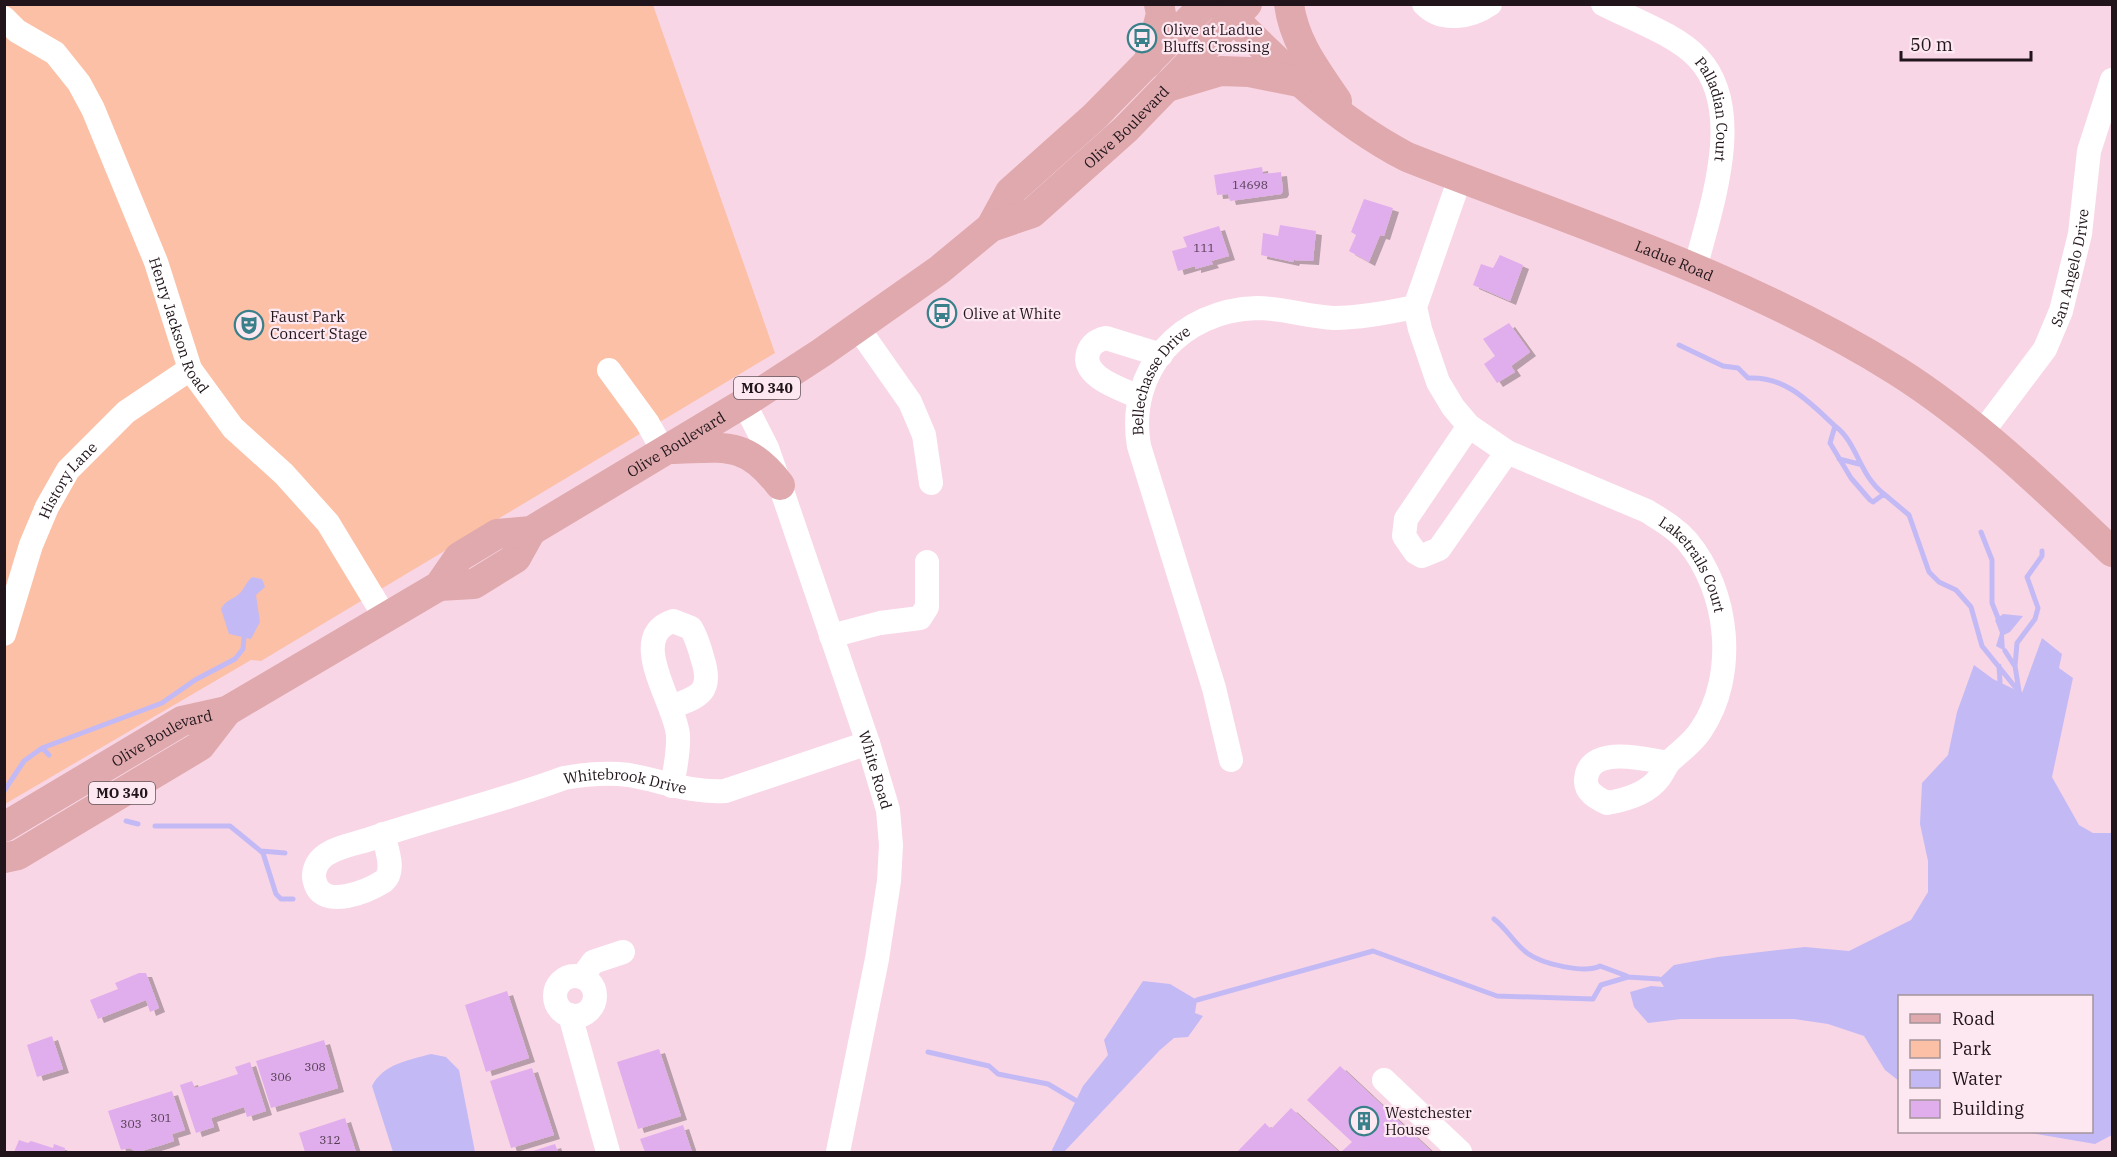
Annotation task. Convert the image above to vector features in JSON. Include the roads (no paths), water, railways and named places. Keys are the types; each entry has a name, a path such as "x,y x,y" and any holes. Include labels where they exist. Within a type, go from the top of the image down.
{"main road":[{"path":"1148,65 1161,14 1159,4"},
{"name":"Olive Boulevard","path":"991,227 1010,192 1148,65 1205,4"},
{"path":"1289,4 1292,25 1302,48 1353,126"},
{"name":"Olive Boulevard","path":"4,827 182,721 227,711 439,586 459,557 497,534 531,531 667,450 744,403 858,328 939,270 991,227 1032,213 1169,87 1233,10"},
{"name":"Ladue Road","path":"1233,10 1299,82 1353,126 1407,157 1695,269 1793,312 1889,367 1981,434 2025,470 2112,552"},
{"path":"1169,87 1221,71 1249,72 1299,82"},
{"path":"667,450 722,448 748,454 767,468 780,486"},
{"name":"Olive Boulevard","path":"4,858 18,855 200,746 227,711"}],"street":[{"path":"1424,4 1438,14 1452,16 1468,15 1490,4"},
{"name":"Palladian Court","path":"1603,4 1675,41 1698,57 1709,72 1717,93 1721,113 1722,156 1695,269"},
{"name":"Henry Jackson Road","path":"4,18 17,31 55,53 79,83 93,109 156,262 189,369 233,428 284,474 328,523 385,616"},
{"name":"San Angelo Drive","path":"1981,434 2045,349 2061,310 2080,234 2089,151 2112,80"},
{"path":"1415,307 1460,178"},
{"name":"Bellechasse Drive","path":"1231,760 1214,688 1139,446 1136,424 1138,397 1161,355 1188,327 1212,315 1237,309 1260,308 1310,317 1337,318 1415,307"},
{"name":"Laketrails Court","path":"1415,307 1419,329 1438,381 1453,407 1469,426 1507,452 1647,512 1668,524 1686,540 1699,558 1719,609 1725,638 1720,688 1712,712 1701,731 1686,749 1668,763"},
{"path":"858,328 910,402 924,435 931,483"},
{"path":"1138,397 1095,375 1088,363 1089,350 1093,344 1106,338 1161,355"},
{"name":"History Lane","path":"4,634 31,545 46,507 68,470 126,412 189,369"},
{"path":"609,370 667,450"},
{"name":"White Road","path":"744,403 767,448 868,743 888,810 891,845 889,881 863,1037 838,1152"},
{"path":"1469,426 1406,519 1404,536 1415,552 1422,556 1439,549 1507,452"},
{"path":"831,636 880,622 920,618 927,607 927,562"},
{"path":"670,707 678,735 672,786"},
{"name":"Whitebrook Drive","path":"383,834 586,774 630,775 705,793 725,791 868,743"},
{"path":"608,1152 570,1015 559,1007 556,1001 557,988 566,978 582,977 593,962 623,952"},
{"path":"1384,1080 1460,1152"}],"water":[{"path":"252,577 262,579 265,587 256,595 260,622 251,639 229,634 221,609 225,603 240,593"},
{"path":"2003,614 2023,616 2010,632 2004,635 2005,651 1996,646 2000,633 1995,620"},
{"path":"2042,638 2062,654 2059,668 2073,678 2052,777 2079,825 2093,833 2112,833 2112,1135 2095,1144 2031,1133 2093,1133 2093,995 1898,995 1898,1080 1885,1070 1864,1036 1828,1024 1794,1019 1681,1019 1648,1023 1634,1007 1630,992 1651,986 1664,987 1659,979 1674,965 1718,957 1805,947 1849,951 1911,920 1928,892 1928,861 1920,824 1922,783 1948,755 1957,712 1974,665 1993,679 2022,693"},
{"path":"1143,981 1170,984 1197,1000 1195,1013 1203,1016 1188,1037 1174,1038 1160,1050 1064,1152 1051,1152 1083,1086 1108,1055 1104,1040"},
{"path":"431,1054 446,1057 459,1070 475,1152 393,1152 372,1086 390,1068"}],"waterway":[{"path":"1679,345 1723,366 1738,368 1748,378 1774,381 1785,386 1796,392 1835,426 1830,443 1851,478 1873,502 1884,494 1909,515 1929,572 1939,582 1956,590 1971,607 1982,646 2020,693"},
{"path":"1835,426 1849,441 1875,486 1884,494"},
{"path":"1839,459 1859,464"},
{"path":"1981,532 1992,560 1992,603 1998,618"},
{"path":"2019,691 2015,666 2017,643 2035,619 2038,608 2027,577 2042,556 2042,551"},
{"path":"4,791 24,761 42,748 162,703 195,680 235,659 243,649 244,638"},
{"path":"2005,651 2014,665"},
{"path":"1999,666 2000,682"},
{"path":"42,748 49,755"},
{"path":"126,821 138,824"},
{"path":"155,826 230,826 263,853 276,894 281,899 293,899"},
{"path":"261,851 285,853"},
{"path":"1494,919 1522,949 1543,961 1584,969 1600,966 1627,976"},
{"path":"1197,1000 1373,951 1497,996 1593,999 1601,985 1628,977 1659,979"},
{"path":"928,1052 989,1066 998,1074 1048,1084 1075,1100"}],"place":[{"name":"Olive at Ladue Bluffs Crossing","path":"1142,38"},
{"name":"Olive at White","path":"942,313"},
{"name":"Faust Park Concert Stage","path":"249,325"},
{"name":"Westchester House","path":"1364,1121"}]}
